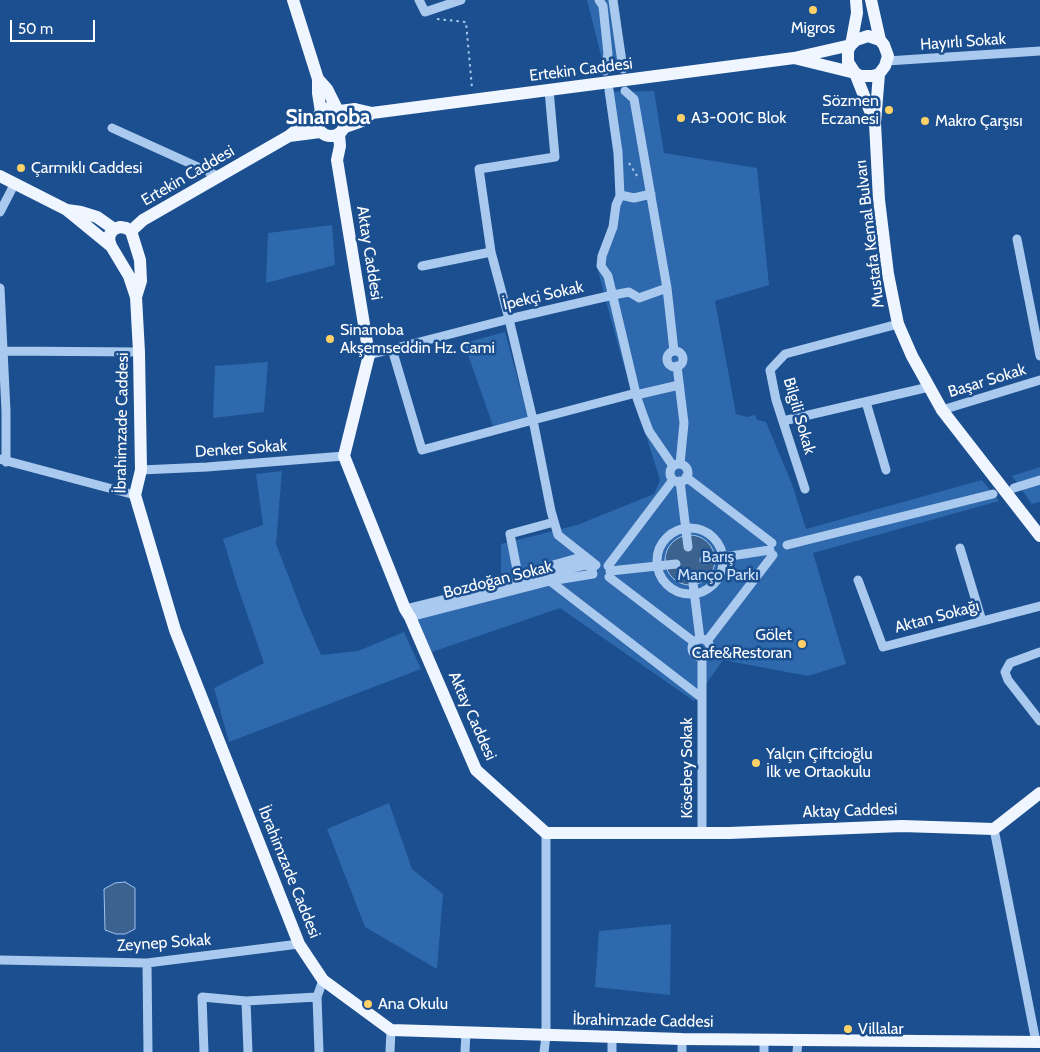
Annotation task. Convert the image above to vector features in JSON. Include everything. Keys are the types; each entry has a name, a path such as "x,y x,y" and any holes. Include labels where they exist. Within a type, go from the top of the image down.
{"main road":[{"path":"293,0 318,79 320,114 317,124 322,133 332,137 342,130 345,119 327,89 318,79"},
{"path":"856,0 857,12 851,44 848,50 848,62 855,73 875,123"},
{"path":"871,0 880,40 886,50 887,62 879,74 875,123"},
{"path":"794,58 851,44 862,37 868,36 880,40"},
{"path":"794,58 867,77 879,74"},
{"name":"Ertekin Caddesi","path":"339,110 355,109 372,113 794,58"},
{"path":"320,114 328,108 339,110"},
{"name":"Ertekin Caddesi","path":"342,130 362,121 372,113"},
{"name":"Ertekin Caddesi","path":"132,237 143,220 289,136 320,114"},
{"name":"Mustafa Kemal Bulvarı","path":"875,123 879,200 888,274 898,324 912,356 942,410 1040,536"},
{"name":"Aktay Caddesi","path":"337,160 342,130"},
{"name":"Ertekin Caddesi","path":"289,136 322,133"},
{"name":"Aktay Caddesi","path":"322,133 337,160 369,355 344,456 408,613 476,770 546,833 729,833 902,826 994,829"},
{"path":"0,176 67,210 113,248 120,252 131,248 132,237 126,228 114,229 110,234 109,240 113,248"},
{"path":"67,210 97,217 114,229"},
{"name":"İbrahimzade Caddesi","path":"132,237 140,260 141,281 136,297"},
{"name":"İbrahimzade Caddesi","path":"113,248 129,276 136,297 139,352 140,470 135,495 175,630 299,944 323,980 391,1030 546,1036 612,1036 682,1046 1038,1042"},
{"path":"994,829 1040,793"}],"street":[{"path":"419,0 425,12 461,0"},
{"path":"599,0 603,6 608,54 604,71"},
{"path":"613,0 622,69"},
{"name":"Hayırlı Sokak","path":"887,62 1040,52"},
{"path":"549,90 555,157 479,168 492,252 533,420 554,522 558,535 585,556 594,569"},
{"path":"609,90 618,152 620,195 616,205 613,227 602,256 601,266 608,276 636,394 649,431 677,465 686,468 688,474 680,479 609,571"},
{"path":"625,91 634,99 651,194 667,288 674,351 668,356 668,360 670,364 676,366 684,423 677,465 670,473 772,549"},
{"path":"112,128 220,177"},
{"path":"0,212 16,183"},
{"path":"620,195 634,198 651,194"},
{"path":"1017,239 1040,356"},
{"path":"422,266 492,252"},
{"path":"0,288 3,351 3,460 135,495"},
{"name":"İpekçi Sokak","path":"369,355 509,318 629,292 640,298 667,288"},
{"name":"Bilgili Sokak","path":"805,489 776,400 770,370 785,354 898,324"},
{"path":"392,349 422,450 533,420 679,385"},
{"path":"3,351 139,352"},
{"name":"Başar Sokak","path":"942,410 1040,380"},
{"path":"783,421 929,386"},
{"path":"866,402 886,470"},
{"name":"Denker Sokak","path":"140,470 207,467 344,456"},
{"path":"680,479 688,547"},
{"path":"1014,488 1040,480"},
{"path":"787,545 993,494"},
{"path":"554,522 510,534 518,576 585,556"},
{"path":"685,527 702,530 710,535 717,542 725,557 723,568 715,584 695,595 682,594 667,585 656,566 658,553 668,537 675,531 685,527"},
{"path":"960,548 982,621"},
{"path":"704,560 772,549"},
{"path":"609,571 700,641 710,646 709,652 702,657 692,651 700,641 772,549"},
{"path":"609,571 676,564"},
{"path":"408,613 586,565 594,569"},
{"name":"Bozdoğan Sokak","path":"408,613 550,581 594,569"},
{"path":"692,575 700,641"},
{"name":"Aktan Sokağı","path":"858,580 883,647 1040,606"},
{"path":"550,581 702,701"},
{"path":"1040,652 1010,663 1005,672 1008,680 1040,721"},
{"name":"Kösebey Sokak","path":"702,657 702,832"},
{"path":"994,829 1038,1042"},
{"path":"544,1052 546,1036 546,833"},
{"name":"Zeynep Sokak","path":"0,960 147,963 299,944"},
{"path":"147,963 148,1052"},
{"path":"318,1052 318,997 323,980"},
{"path":"204,1052 202,997 246,1001 318,997"},
{"path":"246,1001 248,1052"},
{"path":"390,1052 391,1030"},
{"path":"465,1052 466,1032"},
{"path":"612,1036 612,1052"}],"path":[{"path":"425,12 433,19 466,22 473,100"},
{"path":"693,524 705,527 715,534 722,543 726,567 722,578 715,587 705,594 681,596 670,591 661,583 656,572 654,560 661,538 670,530 685,527 693,524"}],"green space":[{"path":"587,0 614,0 629,71 605,71"},
{"name":"Barış Manço Parkı","path":"654,91 664,153 757,168 769,285 715,301 736,414 747,417 755,415 757,420 766,422 792,484 806,529 982,480 999,501 813,553 846,664 808,676 723,660 694,701 560,608 432,652 409,604 501,579 501,544 577,525 654,494 660,480 621,356 598,271 619,200 605,92"},
{"path":"332,225 335,265 266,283 268,233"},
{"path":"505,332 529,421 493,426 464,343"},
{"path":"268,362 264,412 213,418 215,366"},
{"path":"1040,467 1040,502 1032,504 1012,476"},
{"path":"282,471 276,544 321,655 358,651 404,632 421,669 229,742 214,688 264,663 223,539 263,525 256,474"},
{"path":"389,803 412,869 443,894 437,969 365,927 327,829"},
{"path":"671,924 670,995 595,987 599,931"}],"shaded area":[{"path":"685,535 695,535 708,542 715,555 715,565 708,578 695,585 685,585 676,581 669,574 665,565 665,555 669,546 676,539"},
{"path":"125,882 135,888 135,929 125,934 116,934 105,930 104,889 115,883"}],"place":[{"name":"Migros","path":"813,10"},
{"name":"Sözmen Eczanesi","path":"889,110"},
{"name":"A3-001C Blok","path":"681,118"},
{"name":"Makro Çarşısı","path":"925,121"},
{"name":"Çarmıklı Caddesi","path":"21,168"},
{"name":"Sinanoba Akşemseddin Hz. Cami","path":"330,339"},
{"name":"Gölet Cafe&Restoran","path":"802,644"},
{"name":"Yalçın Çiftcioğlu İlk ve Ortaokulu","path":"756,763"},
{"name":"Ana Okulu","path":"368,1004"},
{"name":"Villalar","path":"848,1029"}],"district":[{"name":"Sinanoba","path":"328,118"}]}
